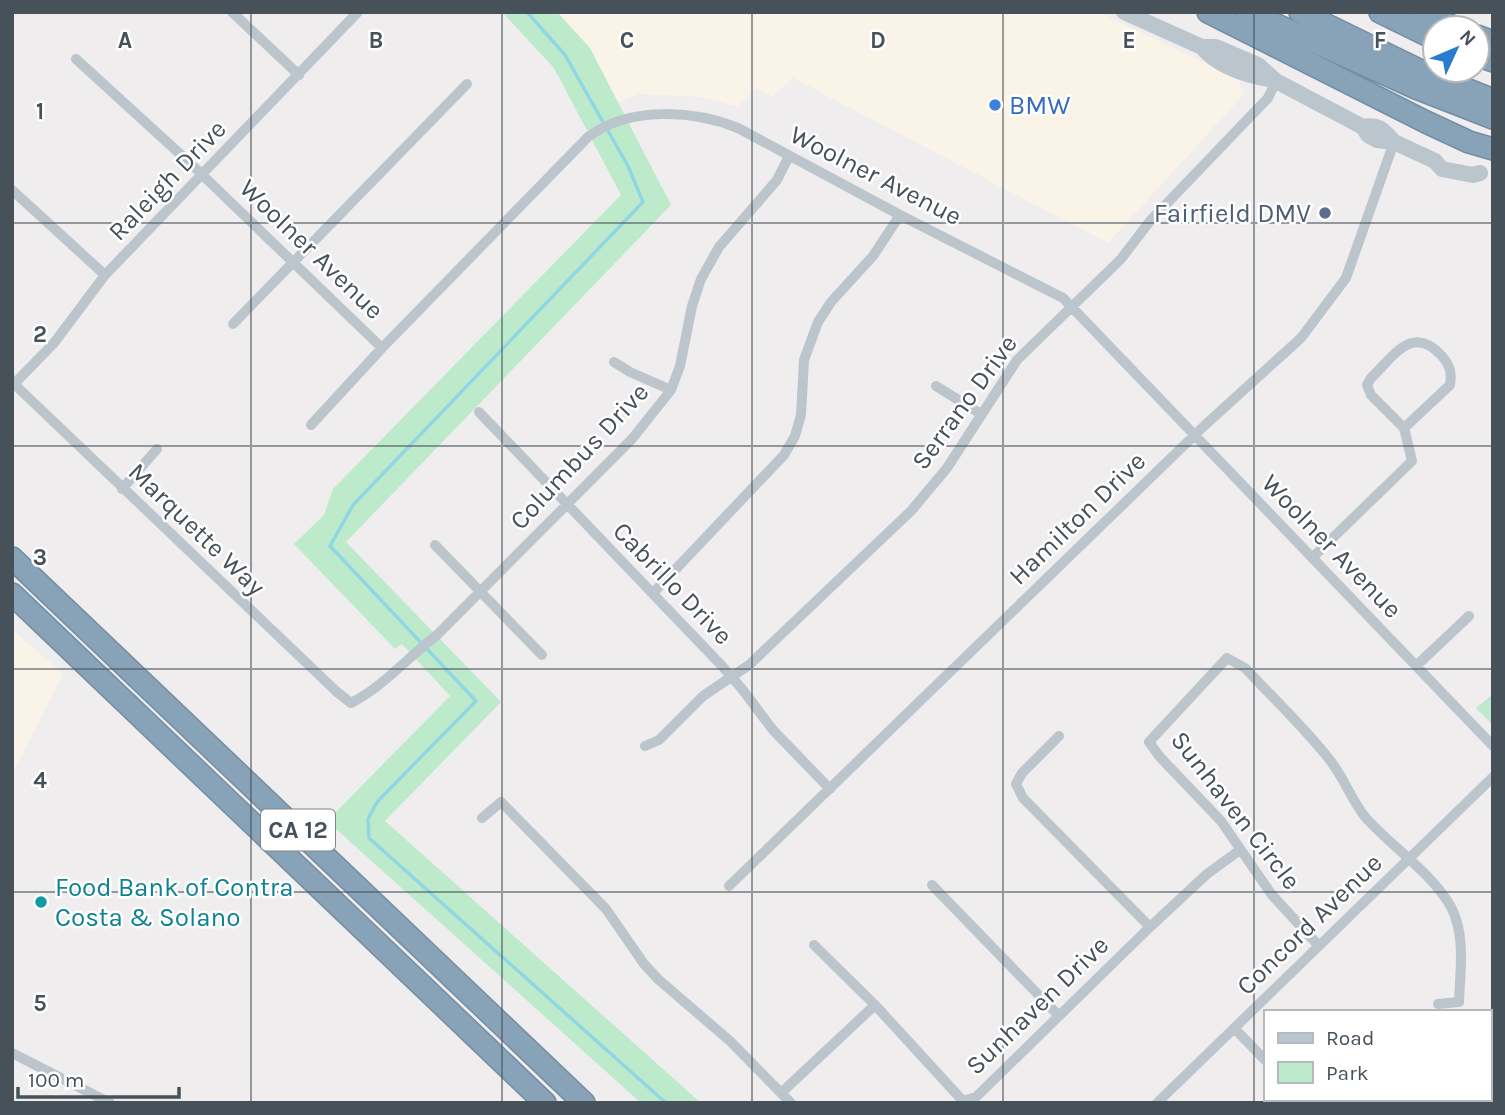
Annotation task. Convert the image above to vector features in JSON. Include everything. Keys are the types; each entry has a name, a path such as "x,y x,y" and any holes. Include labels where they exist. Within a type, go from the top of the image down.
{"highway":[{"path":"1208,12 1426,122 1469,142 1493,149"},
{"path":"1248,12 1416,88 1493,118"},
{"path":"1300,12 1421,71 1493,100"},
{"path":"1380,12 1421,32"},
{"name":"CA 12","path":"12,558 584,1103"},
{"name":"CA 12","path":"12,594 545,1103"}],"street":[{"path":"232,12 299,75"},
{"name":"Raleigh Drive","path":"13,383 54,344 105,275 358,12"},
{"path":"1124,12 1202,47 1216,47 1258,65 1276,81 1363,127 1374,125 1394,142 1435,161 1442,169 1472,175 1486,174"},
{"name":"Woolner Avenue","path":"76,59 203,176 382,348 588,137 617,121 644,115 717,119 738,128 900,215 1053,291 1072,306 1493,746"},
{"name":"Serrano Drive","path":"646,746 659,740 703,696 749,665 911,511 947,468 1017,360 1121,259 1150,221 1268,98 1276,81"},
{"path":"233,324 467,84"},
{"name":"Hamilton Drive","path":"729,886 1194,436 1301,338 1346,278 1394,142"},
{"name":"Columbus Drive","path":"351,703 368,694 437,635 632,439 671,390 680,366 692,306 702,279 719,247 777,180 789,156"},
{"path":"12,190 105,275"},
{"path":"653,593 784,455 795,436 801,415 804,360 818,322 831,302 873,256 900,215"},
{"path":"1312,558 1412,461 1404,428 1371,395 1367,385 1407,343 1420,340 1431,344 1449,363 1452,375 1450,385 1404,428"},
{"path":"311,425 382,348"},
{"path":"614,362 671,390"},
{"name":"Marquette Way","path":"13,383 351,703"},
{"path":"936,386 981,414"},
{"name":"Cabrillo Drive","path":"479,412 732,677 773,730 830,789"},
{"path":"122,489 157,449"},
{"path":"435,545 542,655"},
{"path":"1416,666 1469,616"},
{"name":"Sunhaven Circle","path":"1318,945 1272,895 1221,821 1149,742 1227,658 1245,668 1331,761 1350,796 1366,818 1408,860"},
{"path":"1059,736 1022,773 1016,784 1023,798 1150,927"},
{"name":"Concord Avenue","path":"1157,1103 1493,777"},
{"path":"482,818 501,802 606,909 644,964 659,980 730,1041 791,1103"},
{"name":"Sunhaven Drive","path":"875,1005 963,1101 976,1097 1150,927 1207,874 1240,850"},
{"path":"1408,860 1439,891 1451,908 1458,928 1459,1002 1438,1004"},
{"path":"932,885 1059,1016"},
{"path":"782,1093 875,1005 814,945"},
{"path":"1234,1028 1264,1059"},
{"path":"12,1053 110,1103"}],"shaded area":[{"path":"557,12 1099,12 1238,79 1244,94 1108,243 793,78 772,97 756,88 738,107 702,97 640,94 618,102 590,48"},
{"path":"12,629 63,674 12,775"}],"green space":[{"path":"502,12 557,12 590,48 671,205 346,542 501,702 385,821 701,1103 641,1103 327,821 450,696 402,644 395,649 294,544 324,515 333,489 621,195 554,68"},
{"path":"1493,694 1493,725 1476,708"}],"waterway":[{"path":"527,12 565,55 628,166 643,202 353,505 330,546 476,701 377,802 368,819 369,838 666,1103"}],"place":[{"name":"BMW","path":"995,105"},
{"name":"Fairfield DMV","path":"1325,213"},
{"name":"Food Bank of Contra Costa & Solano","path":"41,902"}]}
